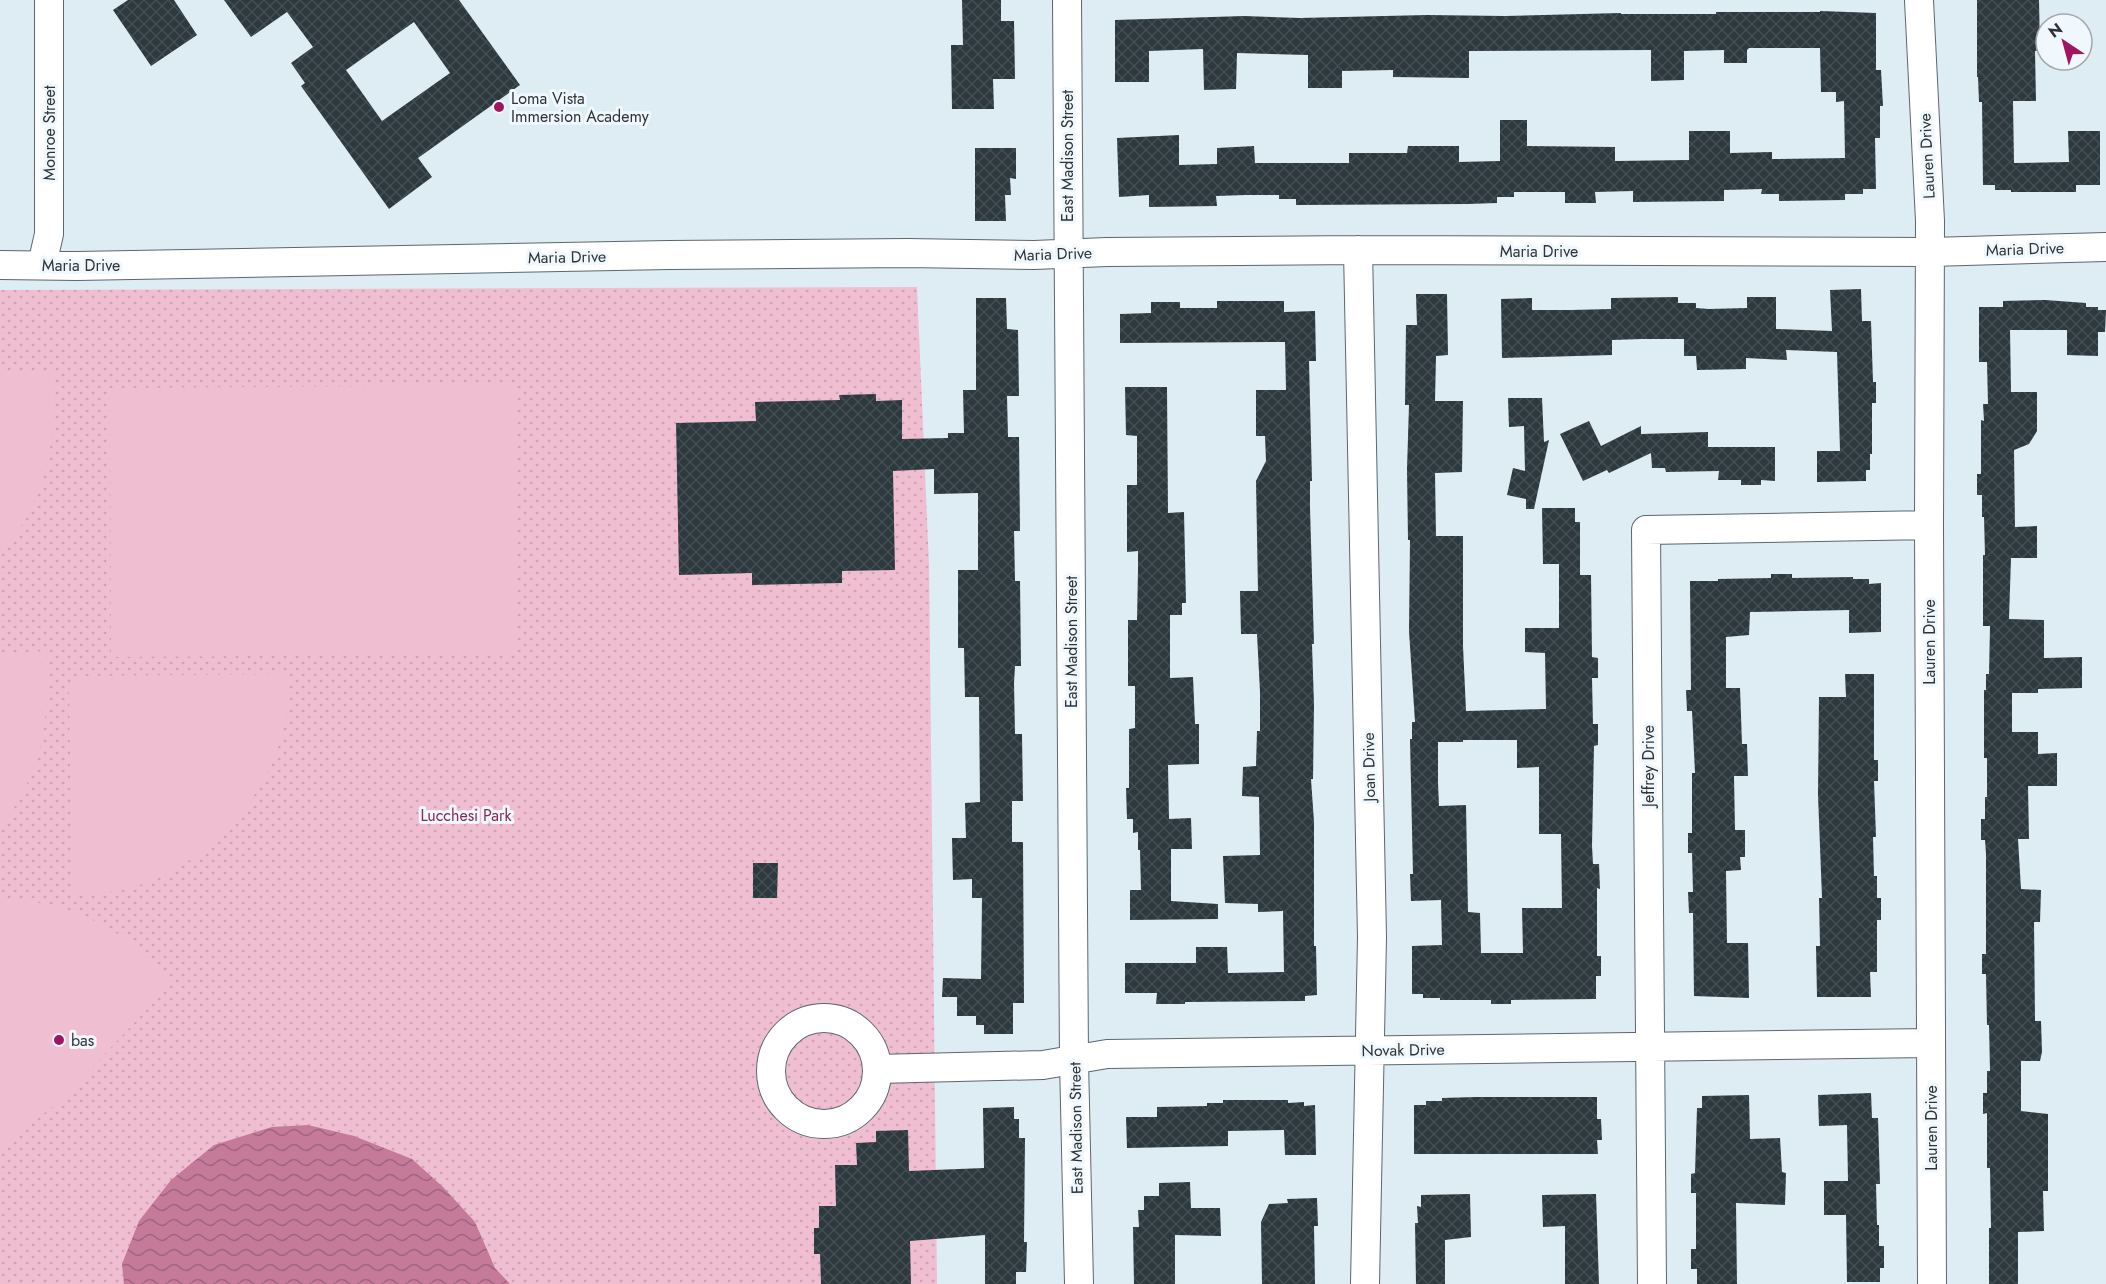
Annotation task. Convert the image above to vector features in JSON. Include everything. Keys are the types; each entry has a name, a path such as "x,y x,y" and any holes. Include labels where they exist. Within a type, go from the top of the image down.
{"street":[{"name":"Monroe Street","path":"42,265 49,234 49,0"},
{"name":"East Madison Street","path":"1066,0 1074,1060 1079,1284"},
{"name":"Lauren Drive","path":"1919,0 1931,252 1929,525 1932,1284"},
{"name":"Maria Drive","path":"0,265 77,266 908,253 1034,255 1358,250 1931,252 2106,246"},
{"name":"Joan Drive","path":"1358,250 1372,937 1365,1284"},
{"name":"Jeffrey Drive","path":"1652,1284 1646,530 1929,525"},
{"name":"Novak Drive","path":"877,1069 1043,1065 1107,1054 1930,1042"}],"green space":[{"name":"Lucchesi Park","path":"917,287 929,565 937,1284 0,1284 0,290"},
{"path":"0,373 55,373 54,417 44,474 26,517 0,557"},
{"path":"515,385 516,654 111,657 110,388"},
{"path":"46,651 47,701 41,744 26,786 0,829 0,654"},
{"path":"289,674 287,711 270,768 255,794 237,818 216,840 193,858 140,885 72,896 69,688 80,676"},
{"name":"bas","path":"0,899 50,905 96,921 136,947 173,982 64,1097 2,1148 0,1147"}],"water":[{"path":"308,1125 354,1136 412,1159 443,1187 475,1222 495,1268 510,1284 124,1284 122,1264 139,1221 171,1180 214,1145 272,1127"}],"building":[{"path":"128,0 174,0 197,35 151,66 113,10"},
{"path":"224,0 459,0 520,85 418,158 432,177 389,209 301,86 305,83 291,63 313,47 287,12 251,37","holes":["414,22 450,73 382,121 346,70"]},
{"path":"962,0 1001,0 1001,21 1014,21 1015,79 993,79 994,109 952,109 951,45 963,45"},
{"path":"1977,0 2039,0 2039,12 2034,12 2036,101 2013,101 2014,163 2069,162 2068,131 2100,131 2100,185 2076,185 2076,192 2011,192 2011,190 1995,190 1995,185 1983,185 1982,102 1979,102"},
{"path":"1820,11 1876,13 1876,70 1881,70 1883,106 1880,106 1880,138 1875,138 1876,189 1863,189 1863,194 1845,194 1845,200 1779,201 1779,194 1761,194 1762,189 1724,190 1724,201 1633,202 1633,191 1595,192 1596,203 1565,203 1565,192 1514,192 1514,197 1497,197 1497,203 1467,204 1296,205 1296,199 1279,199 1279,195 1246,195 1216,196 1217,206 1149,207 1149,195 1119,197 1117,138 1179,135 1179,165 1217,164 1217,148 1254,146 1255,163 1349,163 1349,153 1407,153 1408,146 1459,146 1459,162 1500,161 1500,120 1527,120 1527,146 1615,147 1615,161 1689,160 1689,131 1730,131 1730,153 1772,152 1772,159 1845,158 1844,101 1836,102 1836,92 1821,92 1820,48 1749,48 1747,63 1724,63 1724,50 1684,51 1684,80 1651,81 1651,50 1469,51 1469,78 1393,77 1393,70 1342,71 1342,88 1308,88 1308,55 1237,53 1236,89 1204,90 1203,49 1149,51 1149,82 1115,82 1115,20 1244,16 1300,18"},
{"path":"975,148 1016,148 1016,179 1010,178 1011,195 1005,195 1006,221 975,221"},
{"path":"1861,289 1862,321 1871,321 1873,382 1876,382 1876,403 1872,403 1872,454 1870,454 1870,470 1866,470 1866,481 1817,482 1817,451 1840,451 1837,352 1786,350 1787,360 1746,358 1746,369 1697,370 1696,356 1684,356 1684,339 1642,339 1612,340 1612,355 1502,358 1501,299 1532,298 1532,310 1571,310 1611,309 1611,298 1678,297 1678,303 1696,303 1696,308 1709,309 1747,308 1747,297 1776,297 1776,329 1832,331 1830,290"},
{"path":"1416,294 1447,294 1448,355 1436,356 1435,401 1463,401 1462,472 1435,473 1436,536 1463,536 1463,646 1466,711 1546,709 1545,653 1525,652 1525,628 1559,628 1559,564 1543,564 1542,508 1575,508 1575,522 1580,522 1580,575 1591,575 1592,657 1598,658 1598,678 1592,678 1593,724 1598,724 1598,745 1594,746 1592,846 1593,864 1599,864 1597,956 1601,956 1601,976 1596,976 1596,999 1511,1000 1511,1004 1491,1004 1491,1000 1440,1000 1440,998 1423,998 1423,994 1412,994 1412,946 1442,945 1441,900 1411,901 1410,874 1413,874 1410,739 1412,739 1412,722 1415,722 1409,631 1410,540 1408,540 1407,469 1409,405 1405,405 1406,325 1417,325","holes":["1517,740 1517,768 1539,767 1539,834 1561,834 1562,908 1522,908 1523,953 1481,953 1480,913 1468,912 1466,805 1439,806 1438,742"]},
{"path":"976,298 1006,298 1007,329 1018,330 1019,396 1007,396 1008,437 1019,437 1020,531 1014,531 1015,581 1020,581 1021,666 1015,666 1014,683 1015,734 1022,734 1023,801 1012,801 1012,842 1023,842 1024,1003 1013,1003 1013,1034 984,1034 984,1025 976,1025 976,1016 957,1016 957,997 942,997 943,978 981,979 982,898 972,898 972,879 953,880 952,838 966,838 965,803 980,802 979,697 965,697 964,648 958,648 958,570 978,570 978,493 934,494 934,469 893,471 895,570 842,571 842,583 752,585 752,573 679,575 676,423 756,421 755,402 840,400 839,395 876,394 876,401 902,400 902,439 948,438 948,433 964,433 963,390 976,390"},
{"path":"2045,300 2086,303 2086,307 2106,310 2105,332 2098,332 2098,356 2067,355 2067,330 2010,330 2011,392 2037,392 2037,431 2029,444 2014,450 2015,527 2037,526 2037,558 2011,558 2009,619 2044,620 2044,658 2082,657 2082,688 2038,689 2038,693 2012,693 2012,732 2038,732 2038,754 2057,753 2057,786 2028,786 2029,839 2018,839 2021,889 2041,890 2040,922 2034,922 2035,1021 2041,1021 2042,1052 2040,1061 2021,1061 2021,1111 2048,1114 2048,1191 2043,1191 2044,1231 2018,1232 2018,1284 1989,1284 1990,1168 1987,1168 1987,1113 1983,1114 1983,1093 1987,1093 1987,1071 1990,1071 1986,974 1982,974 1982,954 1986,954 1986,854 1985,840 1981,840 1981,819 1985,819 1985,797 1987,797 1987,758 1984,758 1984,690 1986,690 1986,674 1989,674 1990,626 1983,626 1984,517 1982,517 1982,495 1977,495 1977,474 1981,474 1981,420 1984,421 1983,404 1988,404 1987,362 1979,362 1979,307 2003,307 2003,301"},
{"path":"1217,301 1284,301 1284,312 1315,311 1316,361 1309,361 1314,644 1312,644 1313,779 1311,779 1314,822 1314,946 1316,946 1317,995 1305,996 1305,1001 1156,1004 1157,993 1125,993 1125,963 1196,963 1196,947 1227,947 1228,973 1284,972 1283,911 1258,912 1258,904 1225,903 1223,856 1260,855 1259,797 1242,796 1243,767 1256,766 1257,731 1260,731 1257,634 1241,634 1240,591 1258,591 1256,481 1266,461 1265,436 1256,436 1256,390 1286,390 1285,342 1120,343 1120,314 1151,313 1151,302 1180,302 1180,308 1217,308"},
{"path":"1125,387 1167,387 1168,513 1184,512 1186,603 1182,603 1182,615 1170,615 1170,678 1193,677 1195,724 1199,724 1199,764 1168,765 1169,819 1191,818 1192,849 1171,849 1171,901 1218,904 1218,919 1130,920 1130,890 1141,890 1138,832 1133,833 1133,819 1127,819 1126,788 1129,788 1129,729 1135,728 1135,686 1128,686 1128,620 1137,620 1138,570 1138,551 1127,552 1127,485 1137,485 1137,436 1126,435"},
{"path":"1508,398 1542,398 1544,442 1549,440 1534,509 1526,509 1526,499 1507,495 1513,468 1525,471 1524,426 1509,427"},
{"path":"1589,421 1601,446 1641,426 1641,434 1708,432 1708,447 1775,447 1775,481 1761,480 1761,485 1741,485 1741,480 1718,480 1719,471 1666,472 1665,468 1652,468 1651,453 1609,473 1607,470 1583,481 1560,434"},
{"path":"1771,574 1792,574 1792,578 1853,577 1853,579 1869,579 1869,584 1881,583 1881,632 1849,633 1849,610 1750,612 1749,635 1726,637 1726,688 1740,688 1742,744 1747,744 1748,776 1734,776 1735,830 1745,830 1745,857 1740,857 1741,870 1726,871 1727,943 1748,943 1749,998 1694,996 1693,913 1689,913 1688,892 1693,892 1692,853 1688,853 1688,833 1692,833 1692,773 1695,773 1692,711 1687,711 1686,690 1691,690 1690,581 1771,578"},
{"path":"1845,674 1874,674 1874,760 1878,760 1878,781 1874,781 1876,837 1873,837 1874,876 1877,876 1877,898 1881,898 1881,920 1877,920 1877,972 1870,972 1871,997 1817,997 1816,946 1820,946 1819,898 1822,898 1818,795 1819,697 1846,697"},
{"path":"753,863 778,863 777,898 753,898"},
{"path":"1871,1093 1872,1118 1878,1118 1880,1184 1876,1184 1877,1225 1879,1225 1879,1246 1884,1246 1884,1268 1880,1268 1880,1282 1847,1282 1846,1215 1824,1215 1824,1181 1848,1181 1847,1125 1819,1126 1818,1095"},
{"path":"1749,1095 1750,1139 1780,1138 1782,1172 1786,1173 1785,1205 1736,1203 1737,1284 1697,1284 1697,1269 1691,1269 1691,1249 1696,1249 1696,1193 1691,1193 1691,1174 1695,1173 1697,1108 1702,1108 1702,1096"},
{"path":"1597,1097 1597,1119 1601,1119 1602,1140 1597,1140 1598,1154 1414,1154 1414,1105 1426,1105 1426,1101 1442,1101 1442,1098"},
{"path":"1223,1100 1288,1100 1288,1103 1304,1102 1304,1106 1315,1105 1316,1155 1285,1155 1284,1130 1228,1131 1228,1146 1127,1148 1126,1117 1157,1117 1157,1107 1207,1106 1207,1103 1223,1103"},
{"path":"1014,1107 1014,1119 1019,1119 1019,1138 1025,1138 1024,1242 1027,1242 1026,1272 1016,1272 1016,1284 985,1284 985,1235 910,1241 911,1284 821,1284 820,1254 814,1254 814,1228 819,1228 819,1206 836,1206 835,1165 857,1165 856,1143 876,1142 876,1131 908,1130 909,1171 984,1168 983,1108"},
{"path":"1190,1182 1191,1208 1220,1208 1221,1236 1175,1235 1175,1284 1134,1284 1133,1227 1139,1227 1138,1210 1144,1210 1144,1196 1159,1196 1159,1183"},
{"path":"1470,1194 1471,1237 1445,1240 1445,1284 1416,1284 1415,1223 1418,1223 1417,1206 1421,1207 1421,1195"},
{"path":"1596,1194 1599,1284 1565,1284 1565,1226 1543,1227 1542,1195"},
{"path":"1317,1198 1318,1226 1314,1226 1315,1284 1262,1284 1261,1222 1269,1204 1288,1203 1287,1199"}],"place":[{"name":"Loma Vista Immersion Academy","path":"499,107"},
{"name":"bas","path":"59,1040"}]}
